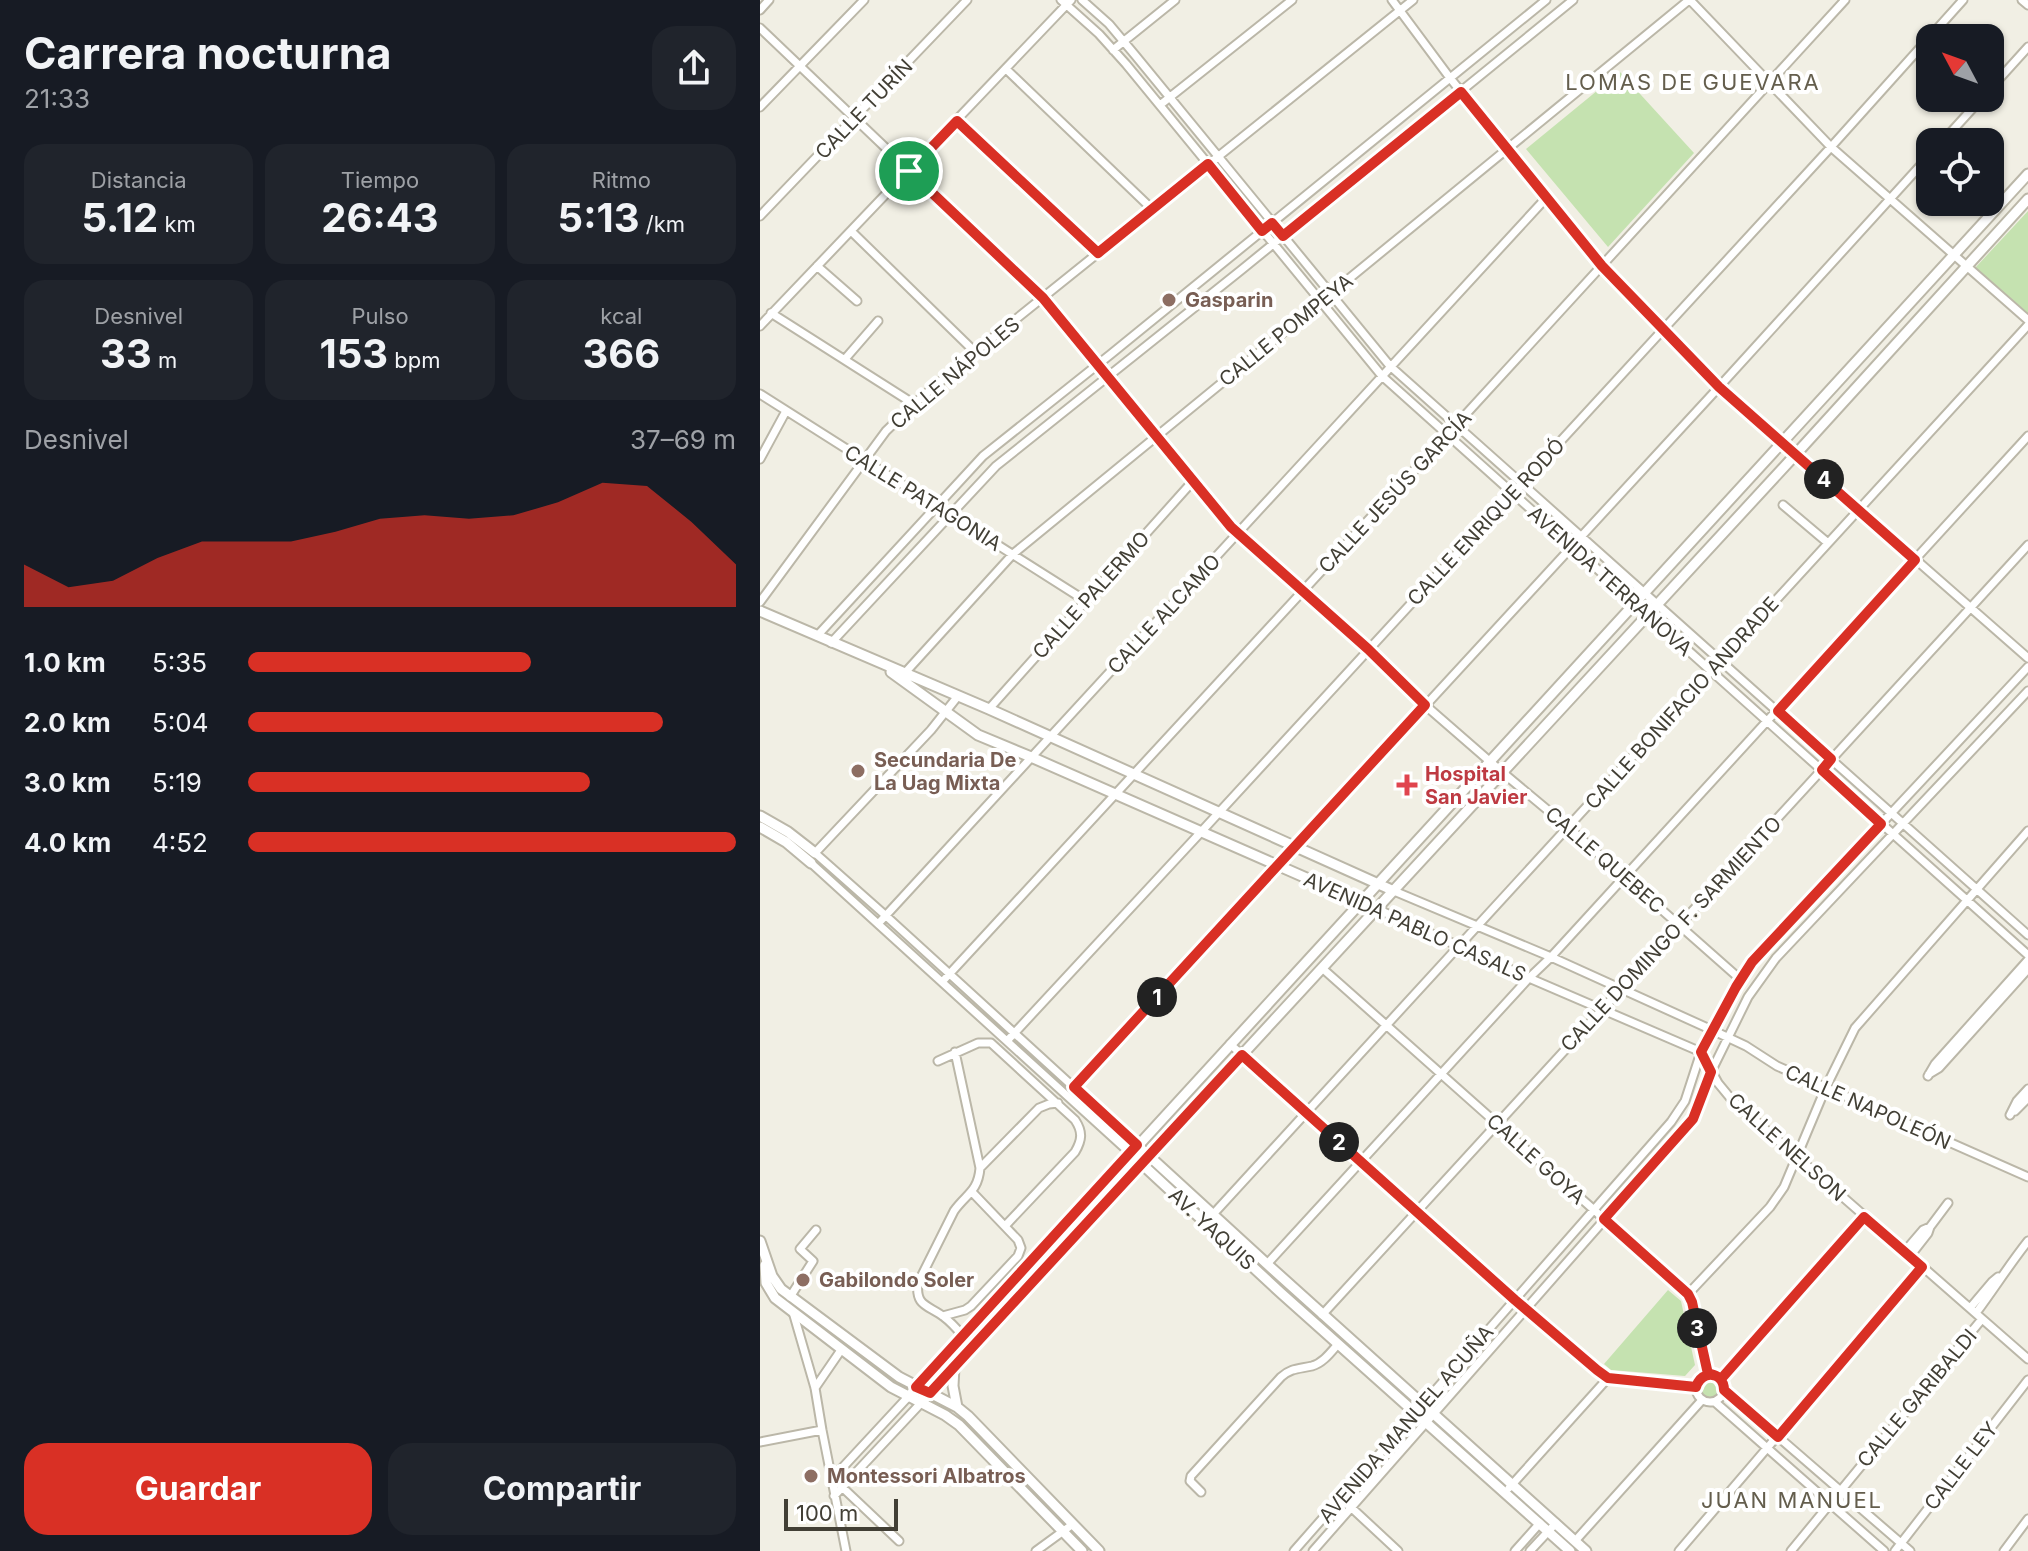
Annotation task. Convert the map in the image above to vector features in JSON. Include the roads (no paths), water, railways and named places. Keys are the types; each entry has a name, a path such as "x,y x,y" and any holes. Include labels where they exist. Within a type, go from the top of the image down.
{"street":[{"path":"760,10 769,0"},
{"path":"760,107 864,0"},
{"name":"CALLE TURÍN","path":"760,216 967,0"},
{"name":"AVENIDA TERRANOVA","path":"1082,0 1124,41 1390,366 2028,935"},
{"path":"1113,50 1175,0"},
{"path":"1160,105 1292,0"},
{"path":"1392,0 1461,92 1602,266 1719,387 2028,658"},
{"name":"CALLE NÁPOLES","path":"760,602 863,460 886,431 914,404 1413,0"},
{"path":"817,636 983,456 1546,0"},
{"path":"831,643 996,466 1573,0"},
{"path":"1690,0 1831,147 2028,323"},
{"name":"CALLE POMPEYA","path":"902,676 1013,554 1690,0"},
{"name":"CALLE JESÚS GARCÍA","path":"942,982 1845,0"},
{"name":"CALLE ENRIQUE RODÓ","path":"1007,1041 1963,0"},
{"path":"2022,0 2028,5"},
{"path":"760,326 957,121 1066,2"},
{"name":"AVENIDA TERRANOVA","path":"1066,2 1099,34 1160,105 1382,376 2028,958"},
{"name":"CALLE QUEBEC","path":"760,28 1043,298 1238,533 1368,649 1425,705 1740,979"},
{"path":"2004,74 2028,47"},
{"path":"1006,69 1152,209"},
{"path":"1955,128 1969,112"},
{"path":"957,121 1098,253"},
{"path":"1074,1087 1916,170"},
{"path":"831,1480 2028,174"},
{"name":"CALLE ALCAMO","path":"878,924 1547,197"},
{"path":"834,1496 2028,199"},
{"path":"851,231 975,352"},
{"path":"817,266 857,301"},
{"path":"771,313 914,404"},
{"path":"845,359 878,321"},
{"name":"CALLE BONIFACIO ANDRADE","path":"1210,1218 2028,323"},
{"name":"CALLE PATAGONIA","path":"760,394 1086,601"},
{"path":"760,459 786,411"},
{"path":"1267,1264 2028,436"},
{"name":"CALLE PALERMO","path":"989,709 1193,481"},
{"path":"1783,505 1828,543"},
{"name":"CALLE DOMINGO F. SARMIENTO","path":"1315,1323 2028,545"},
{"name":"AVENIDA PABLO CASALS","path":"760,611 902,676 989,709 1377,884 1551,957 1712,1030"},
{"name":"AVENIDA MANUEL ACUÑA","path":"1294,1551 1679,1112 1712,1030 1740,979 1769,943 2028,667"},
{"name":"AVENIDA PABLO CASALS","path":"902,676 978,735 1701,1052"},
{"name":"AVENIDA MANUEL ACUÑA","path":"1313,1551 1693,1119 1727,1038 1766,970 2028,691"},
{"path":"813,858 958,696"},
{"path":"760,816 788,832 878,924 1007,1041 1134,1149"},
{"path":"760,827 813,858 885,915 1074,1087 1145,1160"},
{"path":"1708,1374 1688,1294 1784,1187 1826,1087 1855,1028 2028,831"},
{"path":"2028,958 1996,1001 1939,1068 1928,1076 1935,1064 1996,1001 2028,969"},
{"name":"CALLE GOYA","path":"1322,968 1688,1294"},
{"name":"CALLE NAPOLEÓN","path":"1712,1030 1746,1046 1777,1066 2028,1177"},
{"path":"938,1061 978,1043 991,1043 1079,1126 1079,1146 1075,1152 1005,1226"},
{"path":"1230,1044 1597,1370 1608,1378 1696,1387"},
{"path":"955,1052 980,1168 978,1184 954,1211 918,1283 917,1292 925,1306 945,1316 965,1334"},
{"name":"CALLE NELSON","path":"1701,1052 1711,1072 1732,1100 2028,1359"},
{"path":"1039,1086 1042,1095 1039,1108"},
{"path":"2028,1089 2010,1115 2028,1098"},
{"path":"980,1168 1039,1108 1058,1103"},
{"name":"AV. YAQUIS","path":"1145,1160 1182,1186 1315,1323 1540,1524 1586,1551"},
{"name":"AV. YAQUIS","path":"1145,1160 1267,1264 1556,1523 1573,1546"},
{"path":"945,1316 971,1306 1020,1252 1020,1244 972,1192"},
{"path":"1907,1254 1923,1230 1929,1230 1948,1203"},
{"path":"1721,1379 1864,1217"},
{"path":"790,1297 813,1261 800,1249 816,1230"},
{"path":"760,1241 776,1283 790,1297 899,1377 957,1407 968,1416 1099,1551"},
{"name":"CALLE GARIBALDI","path":"1791,1551 1976,1313 1992,1282 2028,1241"},
{"path":"765,1258 769,1291 891,1387 959,1425 1082,1551"},
{"path":"1030,1262 1041,1272"},
{"path":"1679,1551 1922,1267"},
{"path":"793,1312 815,1388 846,1551"},
{"path":"815,1388 837,1346 839,1334"},
{"path":"1201,1492 1190,1481 1191,1476 1281,1377 1289,1370 1320,1362 1338,1344"},
{"path":"954,1367 953,1386 957,1407"},
{"path":"1724,1390 1720,1398 1708,1403 1697,1394 1696,1387 1700,1378 1708,1374 1721,1379 1724,1390 1910,1551"},
{"path":"1504,1492 1608,1378"},
{"name":"CALLE LEY","path":"1895,1551 2028,1380"},
{"path":"1573,1546 1702,1400"},
{"path":"1715,1402 1884,1551"},
{"path":"760,1442 822,1430"},
{"path":"843,1488 899,1541"},
{"path":"1341,1498 1398,1551"},
{"path":"1515,1551 1547,1515"},
{"path":"2004,1551 2028,1519"},
{"path":"1530,1551 1556,1523"},
{"path":"1036,1551 1073,1524"}],"place":[{"name":"Gasparin","path":"1169,300"},
{"name":"Secundaria De La Uag Mixta","path":"858,771"},
{"name":"Hospital San Javier","path":"1407,785"},
{"name":"Gabilondo Soler","path":"803,1280"},
{"name":"Montessori Albatros","path":"811,1476"}],"district":[{"name":"LOMAS DE GUEVARA","path":"1693,82"},
{"name":"JUAN MANUEL","path":"1792,1500"}]}
